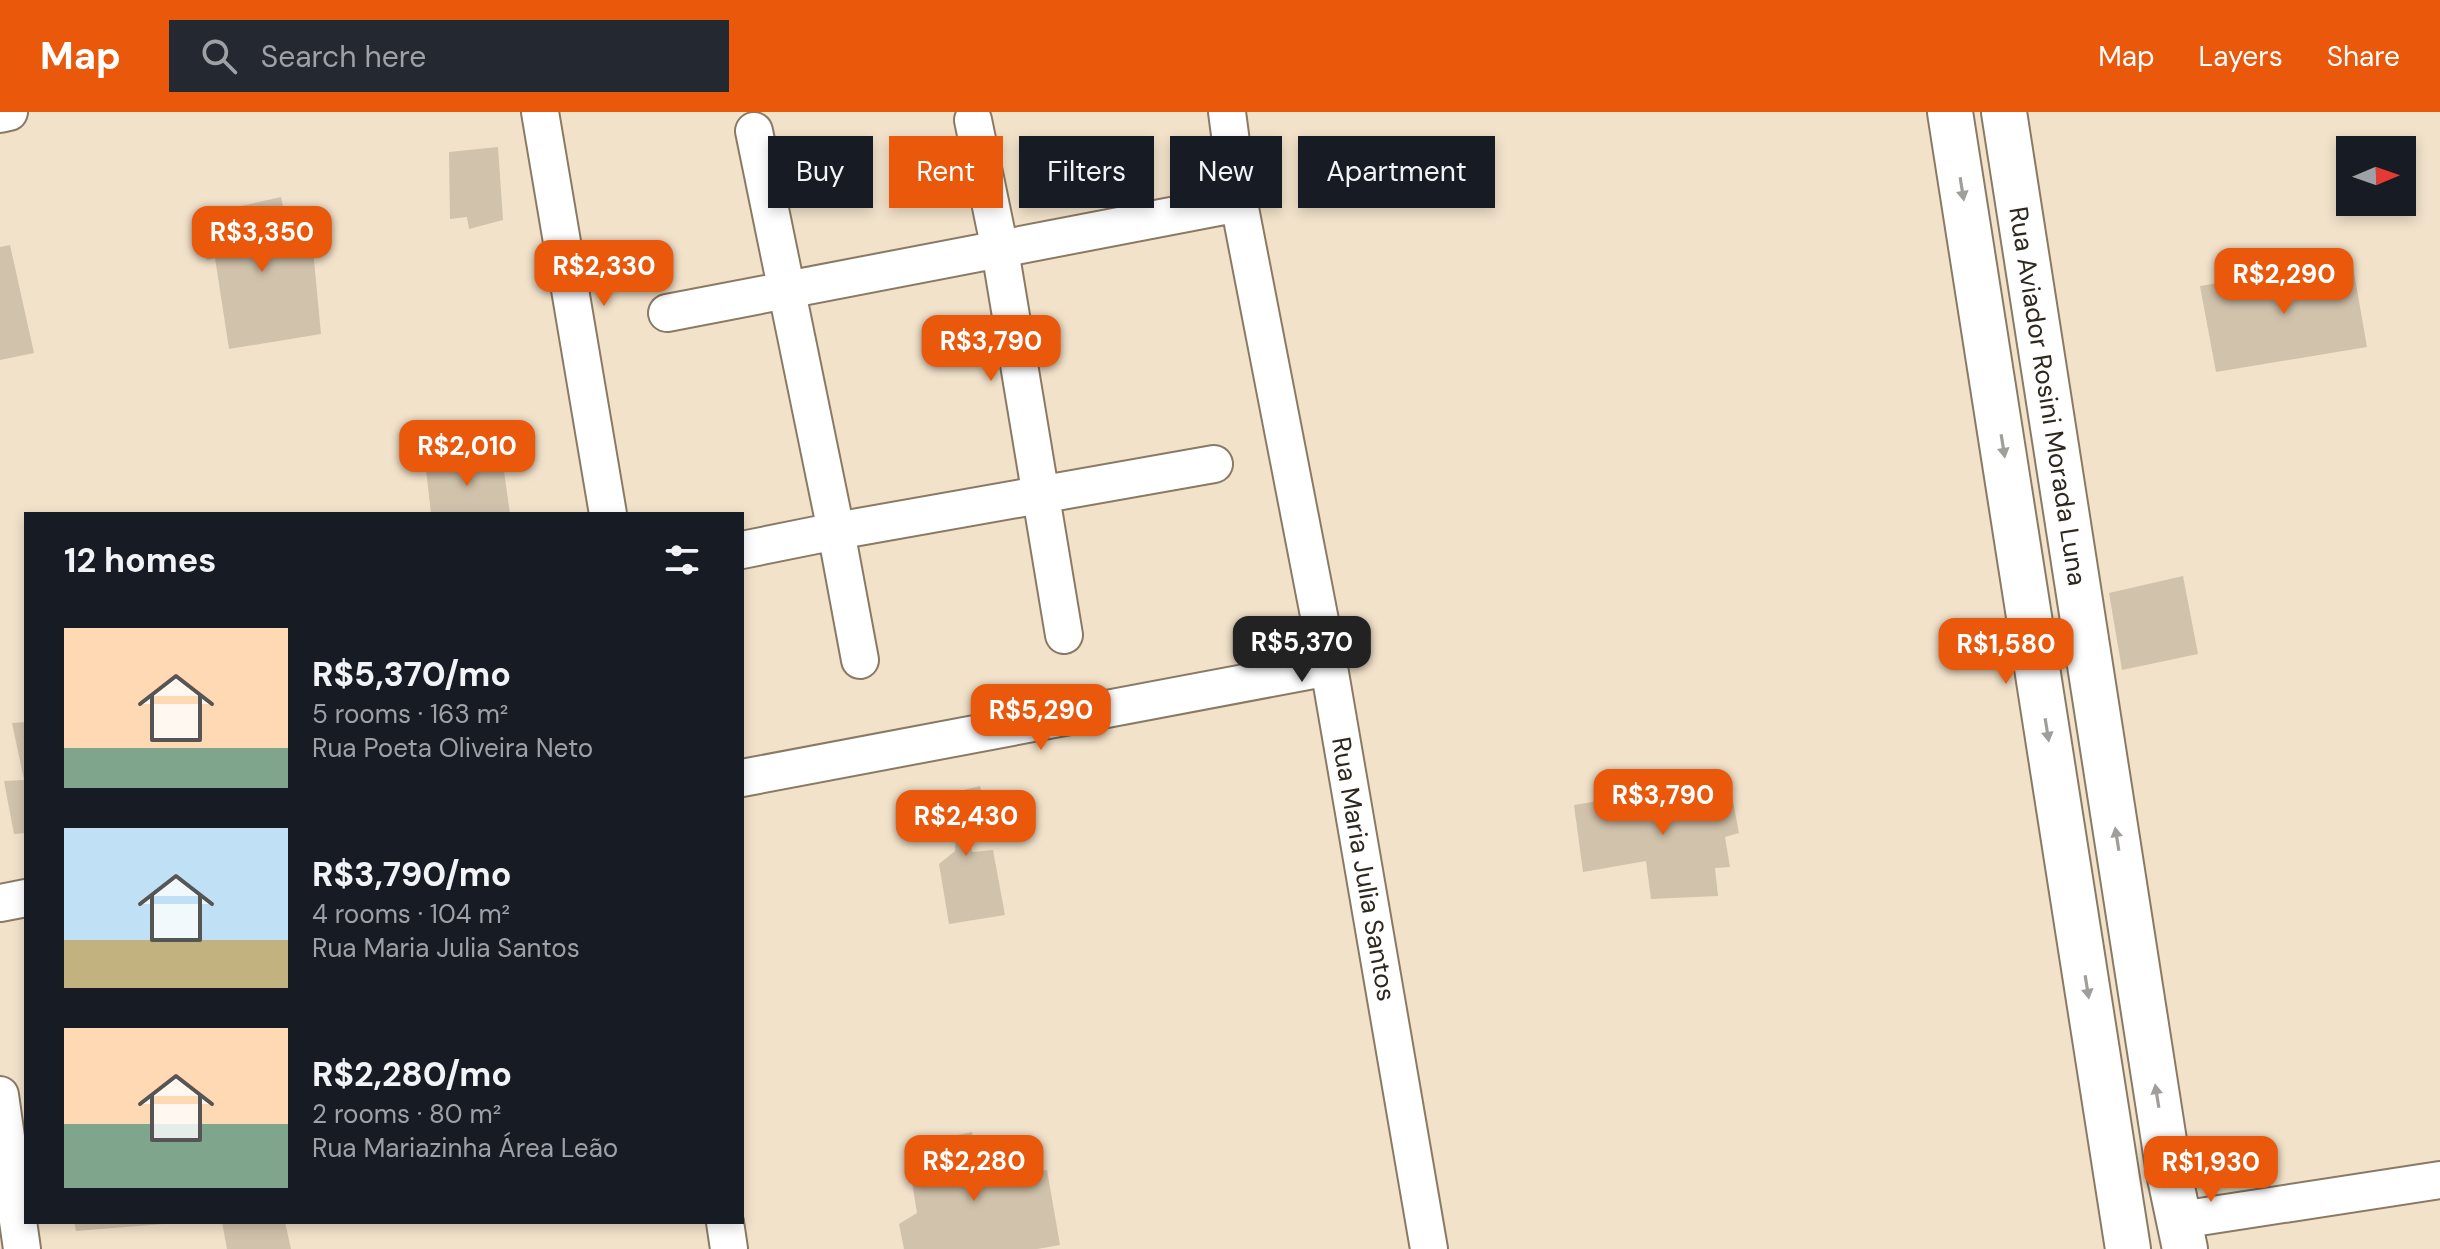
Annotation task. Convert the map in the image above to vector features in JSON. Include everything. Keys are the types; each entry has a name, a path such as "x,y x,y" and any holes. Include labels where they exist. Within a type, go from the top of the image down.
{"street":[{"path":"0,114 9,112"},
{"path":"540,112 608,512"},
{"name":"Rua Maria Julia Santos","path":"1227,112 1230,136"},
{"name":"Rua Aviador Rosini Morada Luna","path":"1950,112 2128,1249"},
{"name":"Rua Aviador Rosini Morada Luna","path":"2004,112 2169,1173 2182,1234"},
{"path":"973,120 1000,250 1064,635"},
{"path":"754,131 860,660"},
{"path":"667,313 1214,208"},
{"name":"Rua Maria Julia Santos","path":"1240,208 1329,667 1429,1249"},
{"path":"744,550 1214,464"},
{"path":"744,778 1329,667"},
{"path":"0,903 24,898"},
{"path":"0,1095 22,1249"},
{"path":"2182,1234 2440,1180"},
{"path":"725,1224 729,1249"}],"building":[{"path":"498,147 503,220 469,229 467,217 450,219 449,152"},
{"path":"281,197 289,236 312,239 321,334 229,349 215,258 207,260 197,216"},
{"path":"10,245 34,353 0,360 0,247"},
{"path":"2352,261 2367,347 2216,372 2200,286"},
{"path":"425,460 503,464 510,512 431,512"},
{"path":"2183,576 2198,654 2122,670 2109,593"},
{"path":"24,722 24,780 12,723"},
{"path":"24,780 24,833 14,834 4,781"},
{"path":"1729,780 1739,833 1725,837 1730,867 1715,868 1718,896 1651,899 1646,861 1583,872 1574,805"},
{"path":"980,786 990,825 968,830 972,852 993,850 1005,915 949,924 939,864 955,851 957,823 929,829 923,800"},
{"path":"972,1132 979,1183 1047,1170 1060,1245 1037,1249 904,1249 899,1224 917,1213 906,1146"},
{"path":"74,1224 163,1224 76,1231"},
{"path":"222,1224 285,1224 291,1249 227,1249"}]}
